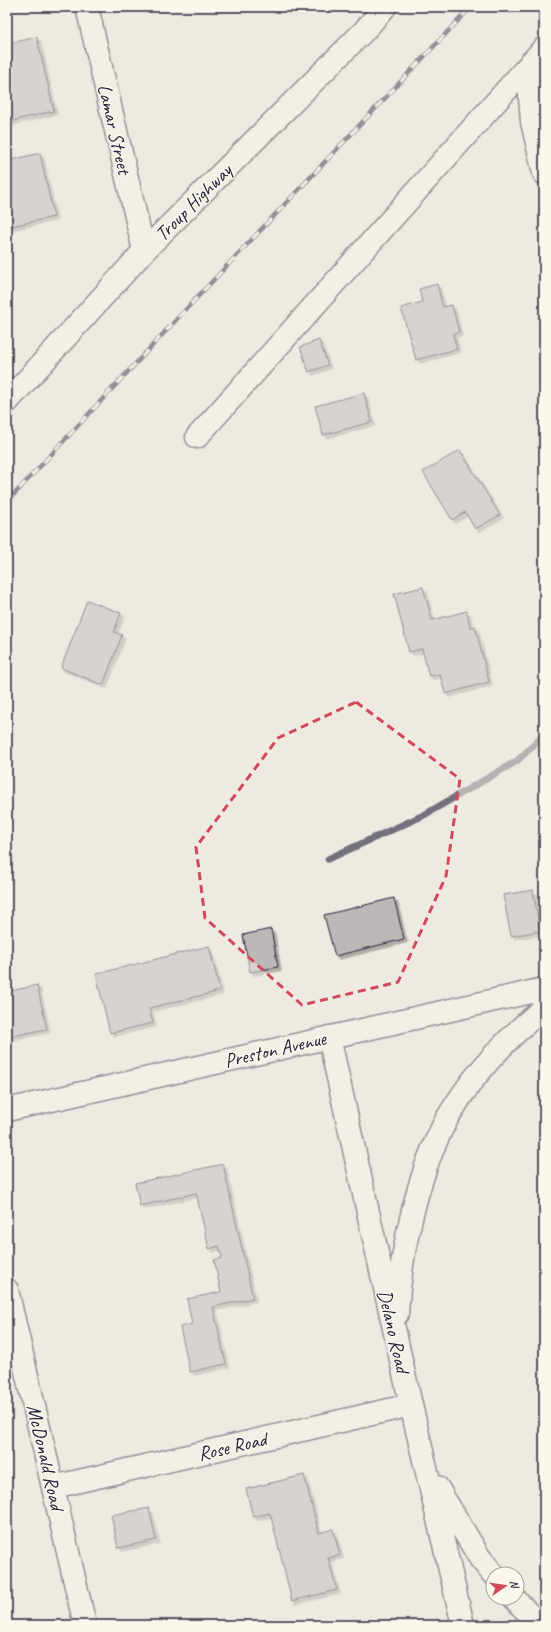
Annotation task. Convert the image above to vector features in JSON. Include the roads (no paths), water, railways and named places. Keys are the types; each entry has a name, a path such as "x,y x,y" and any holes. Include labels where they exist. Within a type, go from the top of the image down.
{"street":[{"name":"Lamar Street","path":"87,7 144,251"},
{"name":"Troup Highway","path":"7,402 144,251 364,30 385,7"},
{"path":"538,55 530,97 532,122 544,173"},
{"path":"197,437 538,55"},
{"name":"Preston Avenue","path":"7,1110 544,989"},
{"path":"396,1338 398,1290 404,1256 416,1203 435,1145 448,1118 483,1068 529,1020 544,1008"},
{"name":"Delano Road","path":"329,1037 424,1463 463,1625"},
{"name":"McDonald Road","path":"7,1290 85,1625"},
{"name":"Rose Road","path":"53,1487 411,1405"},
{"path":"424,1463 458,1523 488,1566"},
{"path":"521,1606 539,1625"}],"waterway":[{"path":"328,859 424,815 517,761 544,735"}],"railway":[{"path":"7,502 189,306 471,7"}]}
